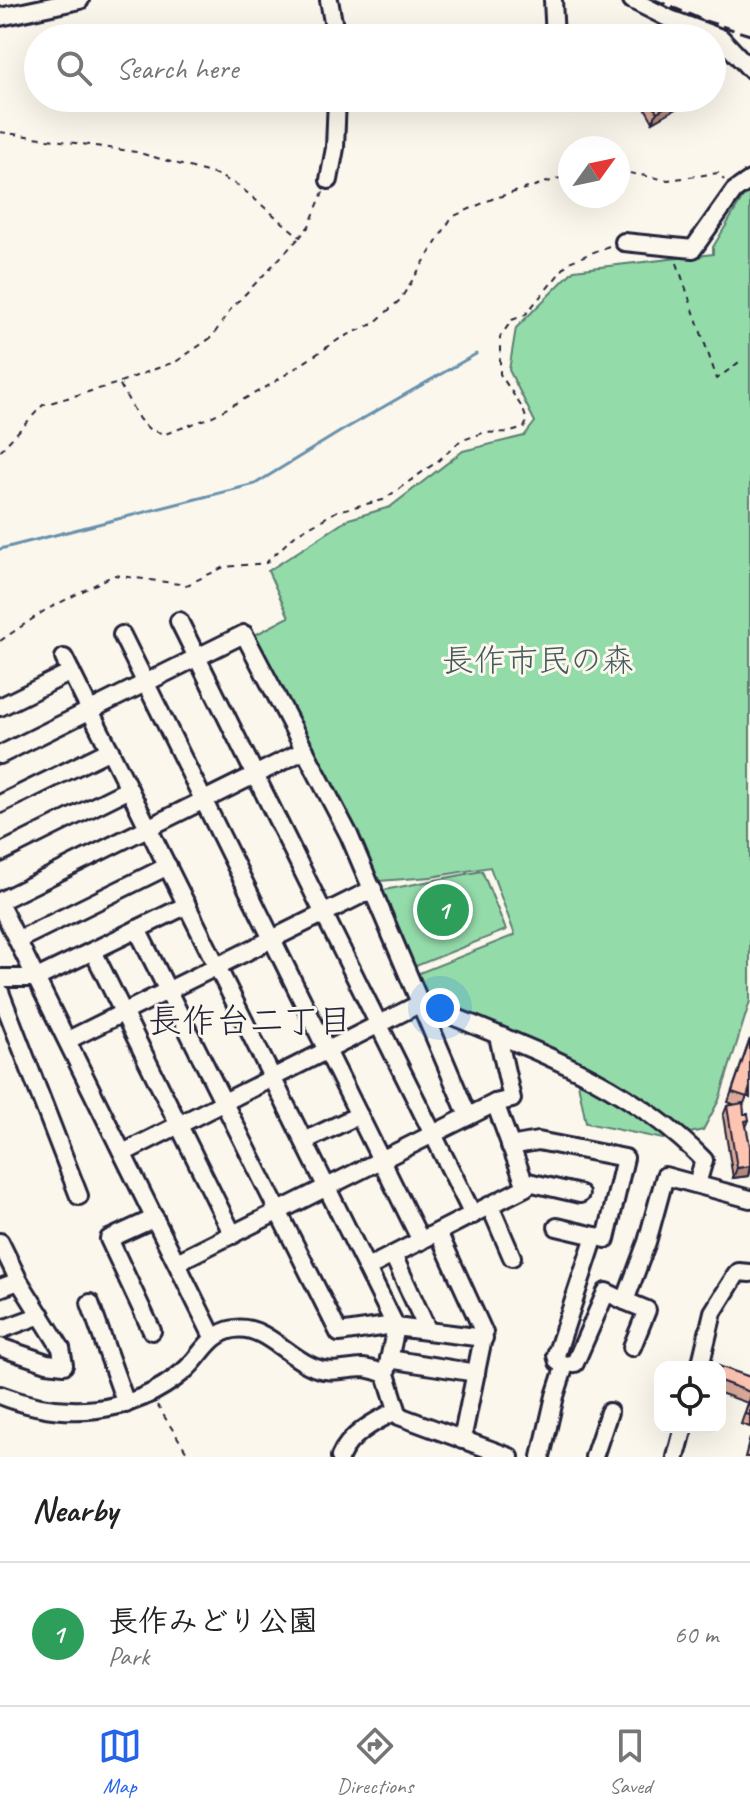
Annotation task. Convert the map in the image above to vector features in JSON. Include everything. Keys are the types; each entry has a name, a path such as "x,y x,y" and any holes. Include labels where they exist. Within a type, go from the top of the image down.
{"street":[{"path":"0,17 80,0"},
{"path":"329,0 333,24"},
{"path":"553,0 554,24"},
{"path":"632,0 683,24"},
{"path":"726,43 750,69"},
{"path":"329,180 335,148 336,112"},
{"path":"624,242 693,249 734,191 750,180"},
{"path":"179,621 473,1215"},
{"path":"0,755 244,634 349,835 468,1116"},
{"path":"122,635 421,1241"},
{"path":"0,707 68,665 396,1327 388,1366 396,1411 404,1419 510,1457"},
{"path":"0,804 110,750"},
{"path":"213,1337 0,903 305,750"},
{"path":"0,853 129,789"},
{"path":"18,940 168,866"},
{"path":"68,1040 373,889"},
{"path":"79,1196 1,979 37,978 187,905"},
{"path":"137,929 339,1333 387,1326 484,1338"},
{"path":"93,951 233,1235"},
{"path":"123,1153 421,1003"},
{"path":"421,1003 602,1082 674,1131 704,1160 697,1184"},
{"path":"177,1262 468,1116 512,1099 498,1036"},
{"path":"367,1268 526,1187 495,1103"},
{"path":"304,1141 359,1115"},
{"path":"510,1146 538,1141 625,1158 606,1239 557,1227"},
{"path":"625,1301 647,1242 665,1176 750,1199"},
{"path":"524,1181 580,1194"},
{"path":"490,1206 512,1257"},
{"path":"152,1331 109,1239 155,1218"},
{"path":"438,1232 484,1338 462,1440"},
{"path":"595,1236 556,1355 558,1362 565,1365 575,1363 606,1292 647,1310 632,1347"},
{"path":"0,1243 19,1281 61,1348 64,1365 47,1363 0,1347"},
{"path":"393,1255 428,1331"},
{"path":"701,1361 713,1312 736,1275 739,1272 750,1273"},
{"path":"0,1288 19,1281"},
{"path":"90,1303 126,1404"},
{"path":"0,1330 41,1315"},
{"path":"0,1395 61,1410 96,1410 126,1404 150,1394 185,1371 213,1337 236,1328 265,1336 308,1365 321,1370 338,1372 388,1366 476,1373"},
{"path":"541,1457 565,1365"},
{"path":"340,1457 343,1449 373,1423 396,1411"},
{"path":"594,1457 609,1412"},
{"path":"676,1457 682,1433"}],"path":[{"path":"0,132 136,152 217,175 239,186 300,237"},
{"path":"630,173 668,180 718,173 734,191"},
{"path":"119,383 139,419 150,430 165,434 209,418 270,385 341,338 373,324 400,300 452,217 492,199 558,179"},
{"path":"0,451 43,405 119,383 177,361 212,337 230,310 309,226 329,180"},
{"path":"0,641 44,611 114,575 187,585 224,567 266,563 295,535 337,511 383,500 438,461 460,441 483,433 524,428 527,421 523,409 500,374 500,337 512,320 525,315 569,262 597,249 624,242"},
{"path":"671,247 717,379 743,359"},
{"path":"150,1394 190,1457"}],"green space":[{"name":"長作市民の森","path":"750,191 750,1001 719,1100 703,1130 663,1139 586,1123 574,1063 511,1031 427,998 419,973 515,935 490,867 431,877 379,881 253,636 289,617 268,571 349,519 390,507 463,451 524,436 535,422 509,370 516,328 574,270 713,254 713,247 745,194"},
{"path":"482,871 506,930 411,968 379,891"}],"building":[{"path":"750,1039 750,1087 747,1097 732,1092"},
{"path":"743,1103 744,1114 748,1114 749,1120 745,1121 750,1166 737,1168 727,1106"},
{"path":"726,1369 750,1377 750,1392 726,1383"},
{"path":"750,1398 750,1415 745,1414"}],"waterway":[{"path":"0,549 255,484 476,354"}],"railway":[{"path":"655,0 715,24"},
{"path":"726,28 750,35"}],"place":[{"name":"長作みどり公園","path":"443,910"}],"district":[{"name":"長作台二丁目","path":"250,1020"}]}
